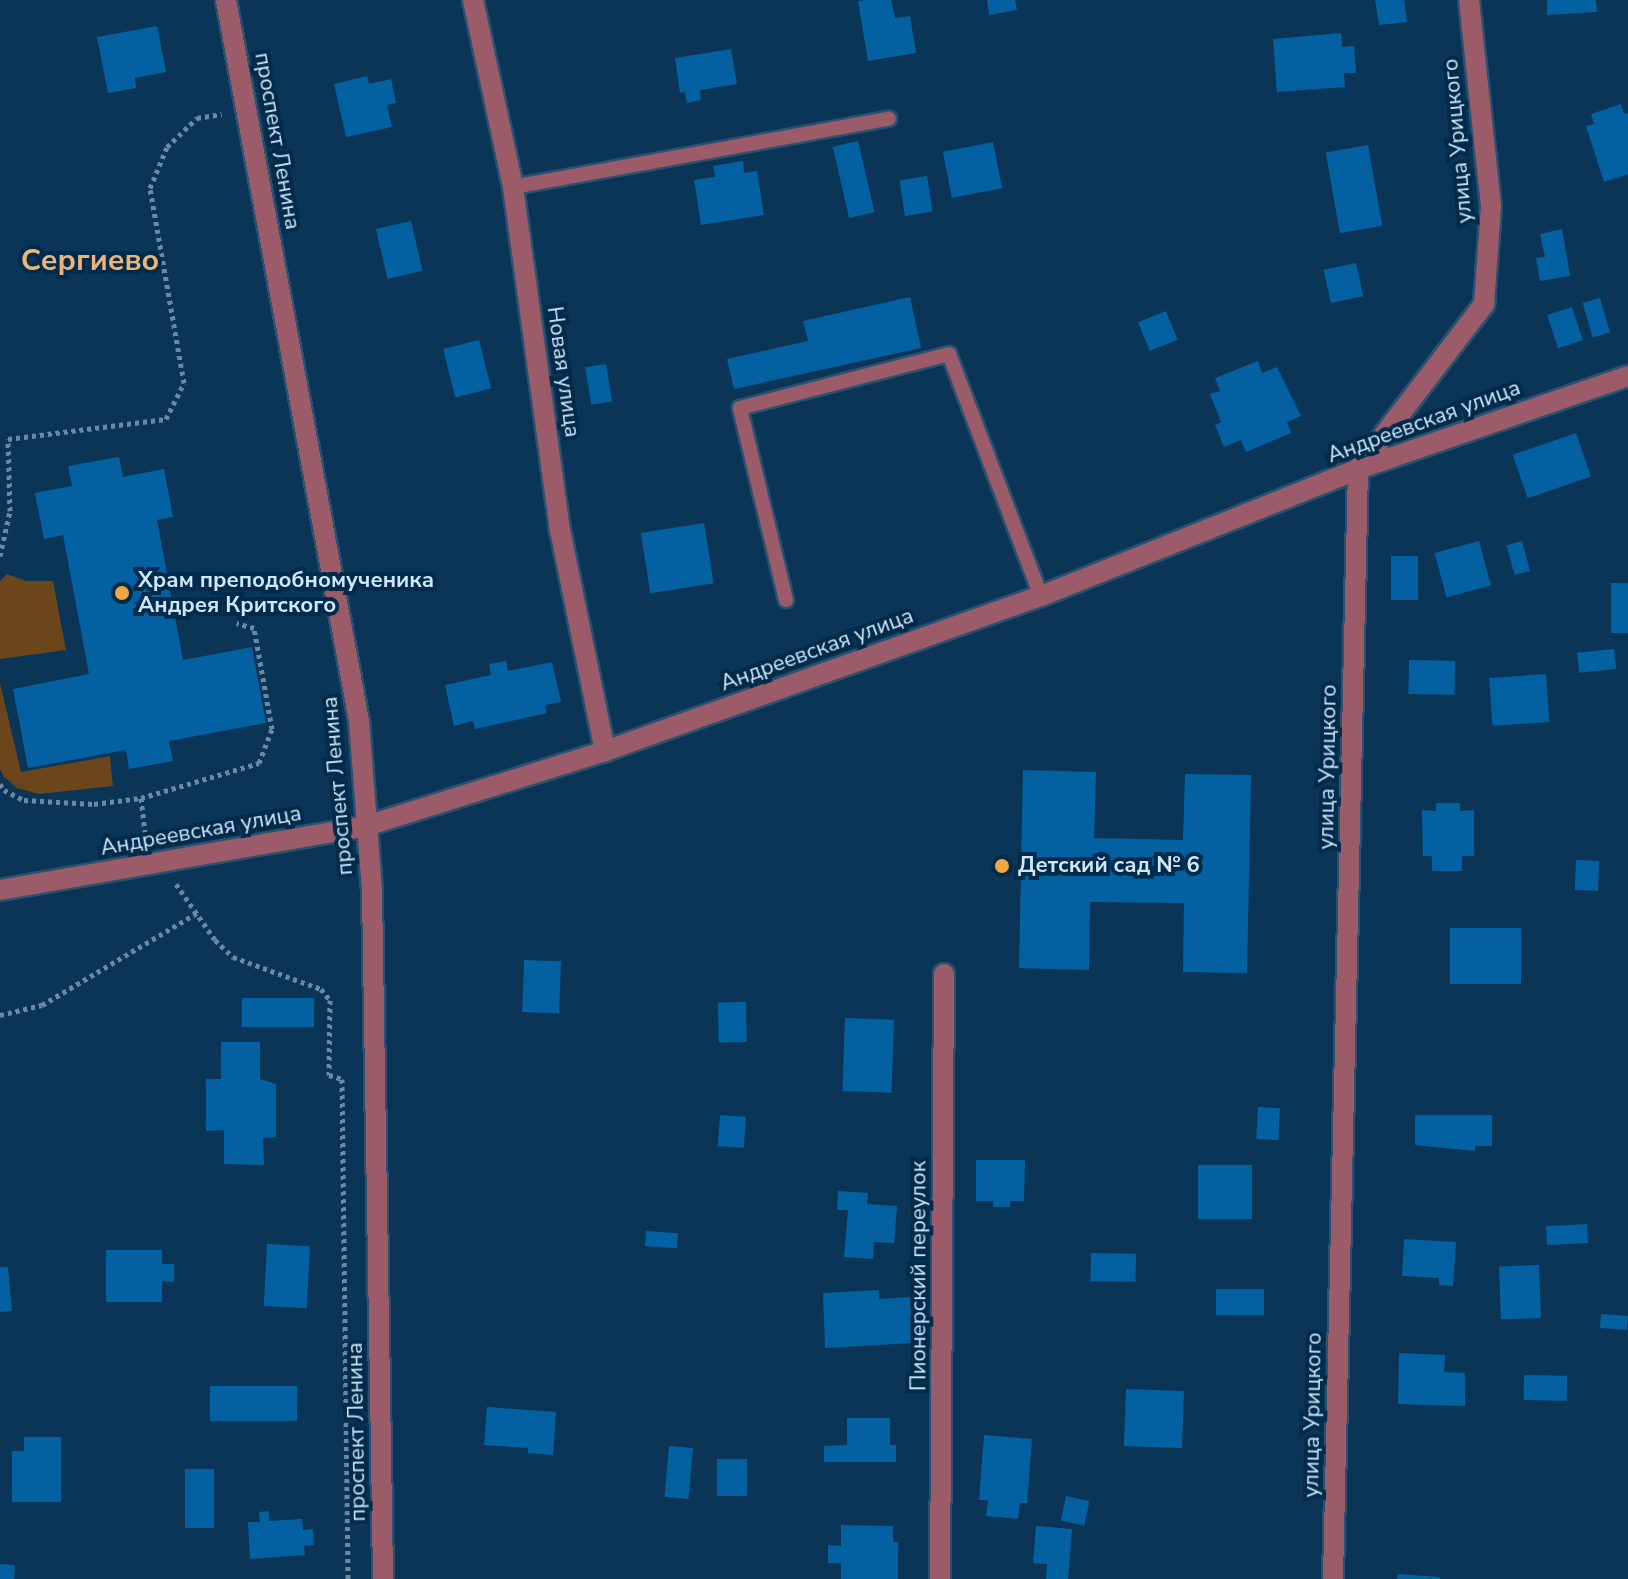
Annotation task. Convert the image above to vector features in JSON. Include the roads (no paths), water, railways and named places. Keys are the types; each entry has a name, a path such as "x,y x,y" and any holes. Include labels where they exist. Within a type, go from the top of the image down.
{"street":[{"name":"проспект Ленина","path":"226,0 359,721 372,891 383,1579"},
{"name":"Новая улица","path":"473,0 513,187 559,525 605,751"},
{"name":"улица Урицкого","path":"1333,1579 1358,469 1484,304 1491,206 1469,0"},
{"name":"Андреевская улица","path":"0,890 366,826 605,751 1041,596 1358,469 1628,376"},
{"name":"Пионерский переулок","path":"940,1579 944,974"}],"lane":[{"path":"513,187 889,119"},
{"path":"786,600 740,408 949,354 1041,596"}],"place":[{"name":"Храм преподобномученика Андрея Критского","path":"122,593"},
{"name":"Детский сад № 6","path":"1002,866"}],"district":[{"name":"Сергиево","path":"90,261"}]}
